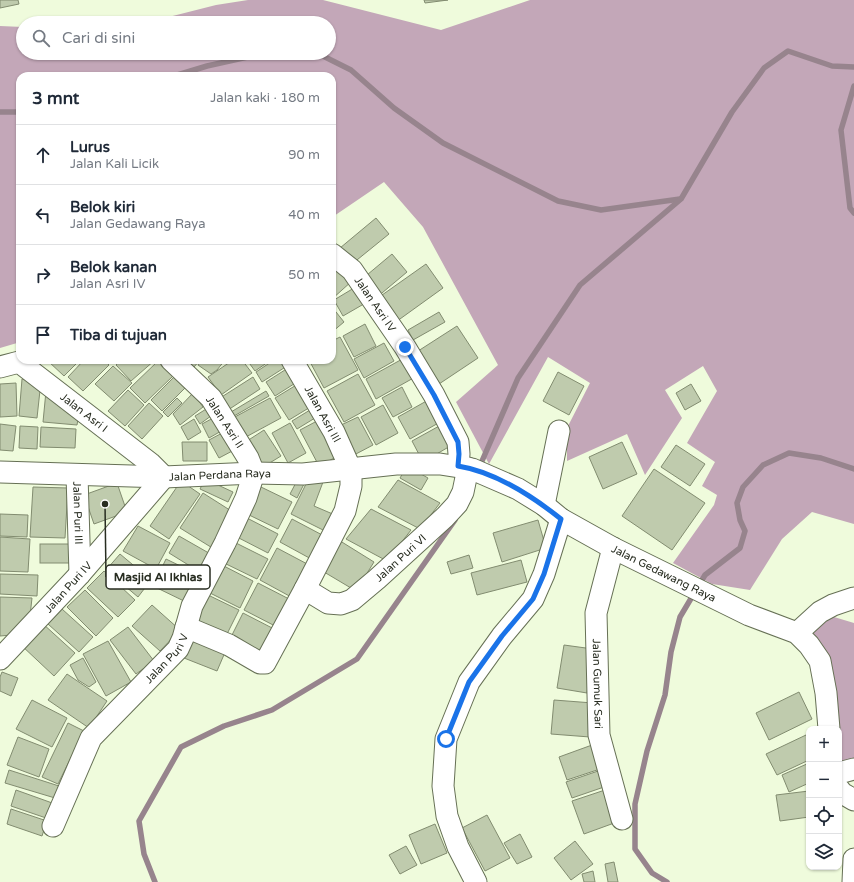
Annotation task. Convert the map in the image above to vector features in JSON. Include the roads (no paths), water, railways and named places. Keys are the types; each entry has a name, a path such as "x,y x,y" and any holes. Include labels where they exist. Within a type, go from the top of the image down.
{"street":[{"name":"Jalan Asri IV","path":"336,257 352,270 405,347 434,395 458,442 460,467"},
{"name":"Jalan Asri I","path":"14,363 150,463 164,476"},
{"name":"Jalan Asri II","path":"175,364 211,398 248,458 254,473"},
{"name":"Jalan Asri III","path":"294,364 334,432 351,470"},
{"path":"544,505 559,431"},
{"name":"Jalan Perdana Raya","path":"0,472 164,476 254,473 303,474 396,464 460,467"},
{"name":"Jalan Gedawang Raya","path":"460,467 518,489 544,505 561,519 613,548 750,615 797,633 809,645 820,661 826,693 828,726"},
{"name":"Jalan Puri VI","path":"305,589 328,603 341,604 352,600 445,517 457,504 463,492 460,467"},
{"path":"186,628 229,645 263,663 265,662 345,511 351,486 351,470"},
{"name":"Jalan Puri V","path":"53,826 92,738 178,649 183,638 192,606 226,543 246,498 254,473"},
{"name":"Jalan Puri III","path":"77,475 80,574"},
{"name":"Jalan Puri IV","path":"0,659 80,574 164,476"},
{"path":"476,882 458,847 447,816 443,786 446,739 469,682 502,636 533,599 544,574 561,519"},
{"name":"Jalan Gumuk Sari","path":"613,548 596,613 599,735 622,819"},
{"path":"797,633 820,612 833,605 854,598"},
{"path":"842,771 854,768"},
{"path":"842,793 854,800"},
{"path":"853,882 854,860"}],"waterway":[{"path":"479,468 518,378 580,285 681,199 732,112 764,68 788,51 832,66 854,67"},
{"path":"187,72 234,60"},
{"path":"331,60 351,70 394,108 443,143 558,201 601,210 680,199"},
{"path":"854,86 841,130 850,208 854,213"},
{"path":"0,112 16,112"},
{"path":"667,882 652,873 635,849 635,804 647,751 665,695 671,652 680,617 705,575 740,548 745,531 740,520 737,503 743,487 763,465 789,453 821,458 854,469"},
{"path":"155,882 144,854 139,821 181,747 224,726 272,710 357,659 455,520"}],"place":[{"name":"Masjid Al Ikhlas","path":"105,504"}]}
